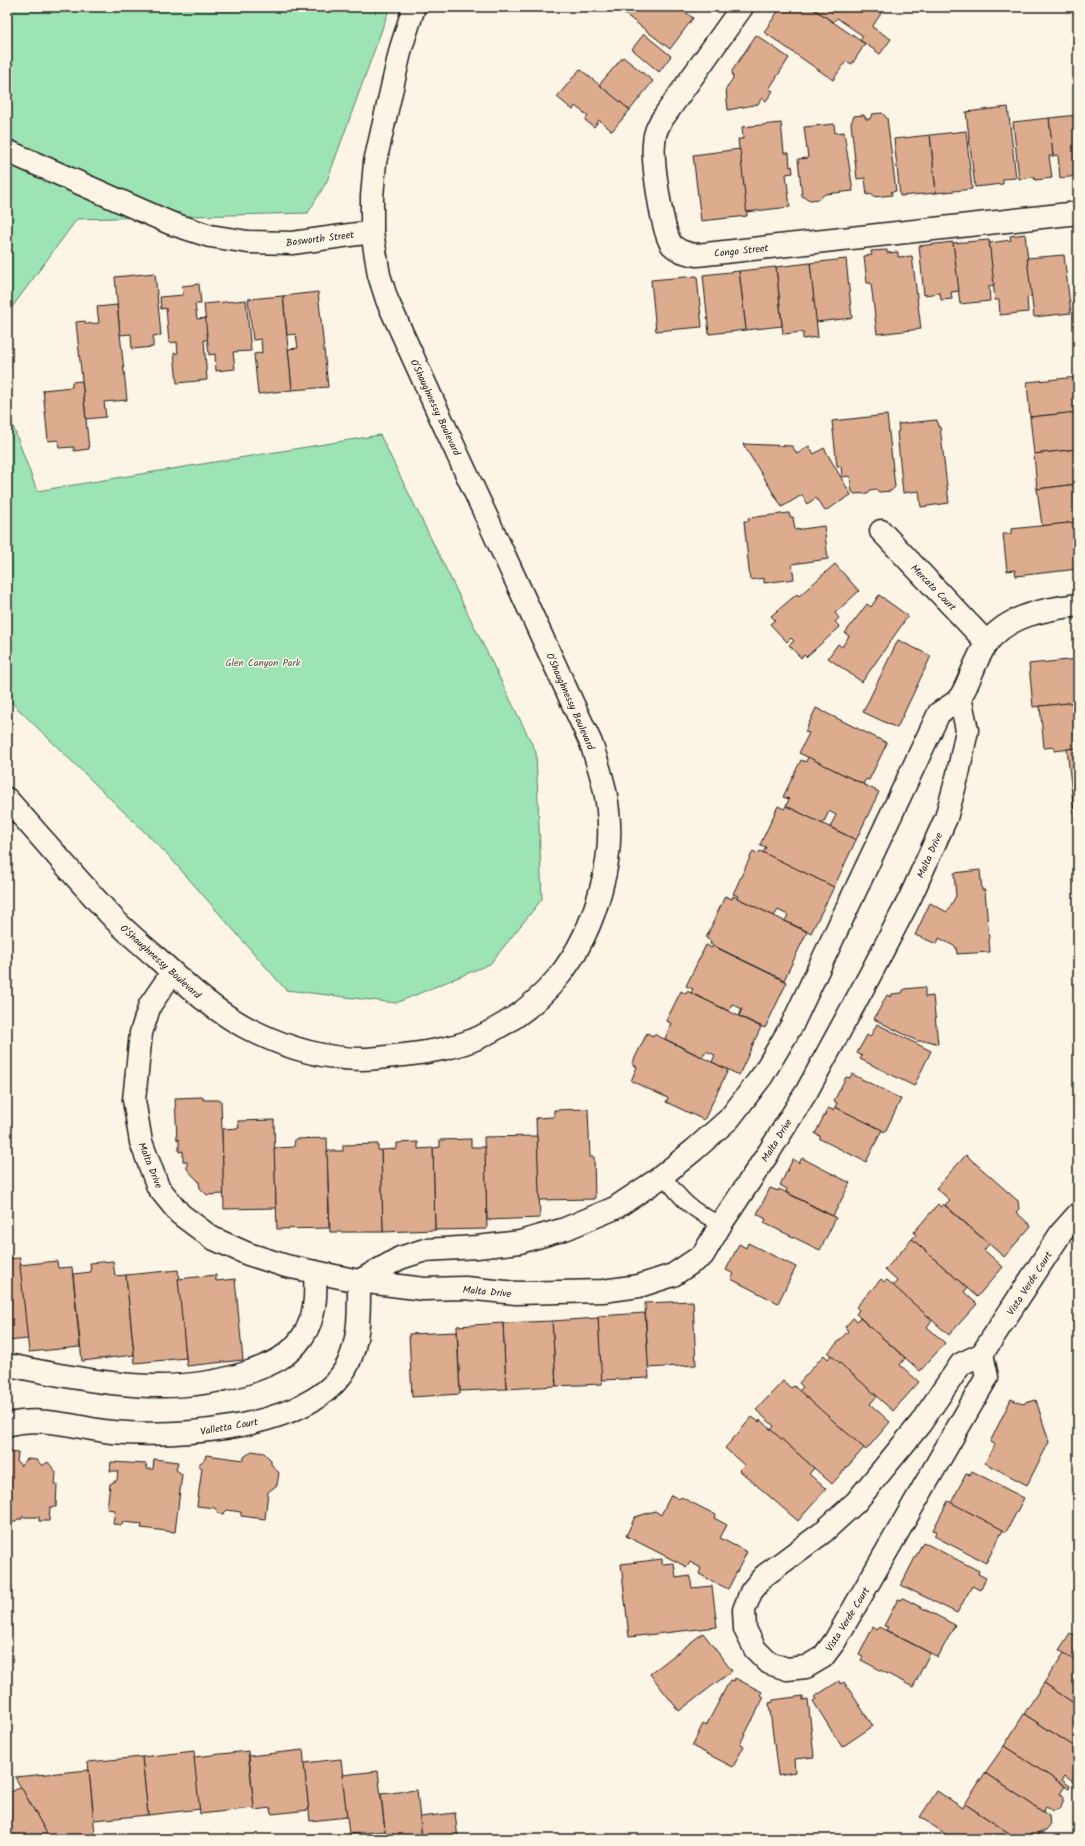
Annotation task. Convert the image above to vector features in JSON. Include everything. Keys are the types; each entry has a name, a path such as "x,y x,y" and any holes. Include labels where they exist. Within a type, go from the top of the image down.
{"street":[{"path":"372,232 372,197 375,162 401,48 414,7"},
{"name":"Congo Street","path":"742,7 665,115 656,132 654,153 664,227 669,240 678,250 697,255 1078,213"},
{"name":"Bosworth Street","path":"7,151 170,223 210,236 248,242 292,243 372,232"},
{"name":"O'Shaughnessy Boulevard","path":"7,799 116,921 190,990 225,1015 254,1032 311,1052 363,1059 447,1048 479,1037 529,1006 553,984 571,962 585,937 596,910 605,876 608,849 608,811 602,778 591,744 387,300 379,275 372,232"},
{"name":"Mercato Court","path":"881,531 987,643"},
{"path":"359,1281 400,1258 425,1250 477,1247 520,1242 566,1229 615,1208 663,1175 729,1119 762,1076 792,1025 939,713 960,697 971,672 987,643 1006,626 1027,614 1053,608 1078,605"},
{"name":"Malta Drive","path":"172,973 150,1005 140,1033 134,1100 141,1142 158,1187 180,1214 212,1238 248,1254 286,1266 359,1281 424,1289 465,1288 516,1293 602,1291 639,1286 673,1275 703,1255 807,1091 895,926 943,824 958,774 967,730 960,697"},
{"name":"Vista Verde Court","path":"982,1354 987,1377 836,1641 823,1657 806,1666 787,1669 769,1663 755,1649 745,1629 744,1610 751,1592 764,1576 822,1534 856,1502 920,1424 961,1364 982,1354 1061,1233 1078,1214"},
{"path":"7,1365 119,1385 157,1387 201,1384 241,1375 274,1363 292,1350 304,1336 311,1319 316,1300 315,1272"},
{"name":"Valletta Court","path":"7,1425 18,1422 42,1421 112,1432 167,1433 206,1431 256,1422 298,1408 327,1391 347,1365 358,1334 359,1281"}],"lane":[{"path":"663,1175 686,1202 700,1215 722,1224"}],"green space":[{"path":"7,7 390,7 327,181 308,213 77,219 7,314"},
{"name":"Glen Canyon Park","path":"7,410 37,491 380,435 536,752 542,899 490,964 396,1003 286,990 167,854 7,698"}],"building":[{"path":"616,7 679,7 693,18 670,49"},
{"path":"781,7 811,7 865,44 852,64 846,61 833,80 764,32"},
{"path":"811,7 875,7 882,12 872,27 891,39 880,54 860,40 863,36 837,18 833,22"},
{"path":"644,34 671,56 659,72 632,49"},
{"path":"756,35 789,58 769,89 773,91 766,101 762,98 758,104 728,110 726,89 733,78 732,71"},
{"path":"623,57 653,81 630,110 599,85"},
{"path":"580,69 630,110 612,131 599,120 594,127 585,120 588,116 575,106 573,110 557,97"},
{"path":"1008,107 1016,178 1003,179 1003,184 975,187 966,112"},
{"path":"882,113 887,118 896,191 891,192 892,195 873,197 873,194 867,195 865,178 857,179 851,123 854,116 864,115 866,119 870,119 872,114"},
{"path":"1078,115 1078,176 1060,178 1058,155 1053,156 1049,118"},
{"path":"1049,118 1053,156 1049,156 1052,178 1035,180 1034,177 1019,179 1013,122"},
{"path":"781,123 784,153 789,153 790,167 792,166 793,173 786,174 790,207 746,212 738,139 743,139 742,127"},
{"path":"834,124 835,133 844,132 853,191 825,194 819,199 810,200 802,196 798,159 808,158 804,127"},
{"path":"966,131 972,189 936,193 930,135"},
{"path":"930,135 936,193 900,196 894,139"},
{"path":"740,149 747,216 701,221 693,155"},
{"path":"1025,234 1032,296 1027,297 1028,312 1000,315 999,300 995,300 989,243 1011,240 1010,236"},
{"path":"989,240 994,285 989,286 990,301 960,304 953,243"},
{"path":"953,242 959,291 951,292 952,299 941,300 940,293 924,295 919,246"},
{"path":"887,250 887,253 898,252 898,257 912,256 921,329 877,334 871,283 867,283 864,256 872,255 871,251"},
{"path":"1064,255 1071,313 1034,317 1027,258"},
{"path":"846,259 852,318 816,322 810,263"},
{"path":"810,263 818,337 803,339 803,332 783,334 776,267"},
{"path":"776,267 782,326 746,330 739,271"},
{"path":"739,271 746,330 709,334 703,275"},
{"path":"155,273 161,335 153,336 153,347 132,349 131,334 120,335 115,277"},
{"path":"697,276 702,327 656,331 651,280"},
{"path":"199,284 201,304 195,304 197,319 206,318 208,340 204,340 207,380 177,383 174,353 178,353 177,342 169,343 166,308 161,309 160,297 183,295 182,286"},
{"path":"318,292 328,387 292,390 288,349 298,348 296,334 287,335 283,296"},
{"path":"283,296 292,390 258,394 254,354 262,353 261,339 253,340 248,299"},
{"path":"246,300 251,351 233,352 235,369 216,371 215,354 209,355 204,304"},
{"path":"117,305 127,400 104,402 106,417 86,419 76,322 85,321 86,324 99,323 97,307"},
{"path":"1078,377 1078,412 1030,417 1027,382"},
{"path":"82,381 89,449 74,451 74,447 59,448 58,440 48,441 43,390 72,387 72,382"},
{"path":"1078,412 1078,449 1034,454 1030,417"},
{"path":"887,415 895,487 891,491 879,492 876,489 870,490 868,493 855,494 852,492 850,476 842,477 841,466 837,466 832,421"},
{"path":"937,420 938,427 940,427 949,503 921,507 919,491 903,493 897,432 899,431 898,424"},
{"path":"743,444 792,446 797,454 809,446 814,454 824,448 851,495 825,511 816,498 807,504 802,495 782,507"},
{"path":"1078,449 1078,484 1037,489 1034,454"},
{"path":"1078,484 1078,522 1042,526 1037,489"},
{"path":"789,513 790,517 793,517 795,530 824,526 828,559 792,564 794,579 764,583 764,578 750,580 744,521 749,521 748,518"},
{"path":"1078,522 1078,569 1016,576 1015,570 1007,571 1003,534 1011,534 1011,529"},
{"path":"835,564 859,591 835,613 839,618 835,622 840,627 806,657 804,655 801,658 789,645 794,641 791,638 787,642 770,624 775,620 771,616 797,594 799,596"},
{"path":"879,595 908,616 862,682 828,658 838,644 842,647 849,636 845,633 867,604 871,607"},
{"path":"898,640 931,656 897,728 863,712"},
{"path":"1078,659 1078,702 1033,707 1029,664"},
{"path":"1078,702 1078,748 1054,751 1054,747 1044,748 1040,706"},
{"path":"816,708 887,743 869,780 866,779 863,784 799,753 809,733 805,732"},
{"path":"1078,748 1078,784 1071,785 1067,749"},
{"path":"808,757 879,792 856,840 830,827 836,815 829,811 823,824 786,806 789,799 783,797 801,760 806,762"},
{"path":"1078,784 1078,821 1075,822 1071,785"},
{"path":"778,806 784,809 786,806 856,840 834,887 763,853 766,847 760,845"},
{"path":"1078,821 1078,850 1075,822"},
{"path":"753,851 758,854 760,851 834,887 811,933 785,921 788,915 778,910 774,916 737,898 738,896 733,894"},
{"path":"980,870 982,890 985,890 990,952 957,954 956,947 939,938 937,944 915,935 930,903 947,912 956,896 954,873"},
{"path":"725,896 732,899 733,896 807,932 784,980 710,944 711,941 706,938"},
{"path":"706,945 712,948 713,946 787,982 765,1028 739,1016 742,1009 732,1004 729,1011 691,993 693,989 686,986"},
{"path":"925,987 925,997 933,996 938,1044 929,1041 917,1041 874,1019 887,995 891,997 892,994 902,993 904,989"},
{"path":"681,991 686,994 687,991 761,1027 739,1075 712,1062 715,1055 706,1051 702,1057 665,1039 671,1023 666,1021"},
{"path":"877,1024 931,1051 914,1086 860,1059 862,1056 857,1053 867,1035 870,1037"},
{"path":"647,1033 653,1036 654,1034 728,1070 704,1120 666,1102 668,1098 631,1081 637,1067 632,1064"},
{"path":"852,1074 901,1099 885,1132 835,1107 837,1103 834,1101 846,1077 850,1078"},
{"path":"203,1097 203,1100 221,1100 224,1194 207,1195 200,1188 199,1182 187,1169 187,1162 183,1161 183,1151 179,1152 175,1098"},
{"path":"835,1107 882,1130 866,1162 820,1139 820,1136 815,1134 828,1108 833,1110"},
{"path":"588,1109 590,1157 594,1157 595,1199 539,1200 536,1118 554,1117 554,1110"},
{"path":"274,1120 276,1208 224,1209 222,1129 239,1128 238,1121"},
{"path":"537,1136 540,1218 487,1220 484,1137"},
{"path":"327,1138 329,1228 277,1229 274,1148 294,1147 295,1139"},
{"path":"471,1139 471,1147 485,1147 487,1229 435,1230 433,1148 440,1147 440,1140"},
{"path":"418,1142 418,1149 433,1148 435,1230 383,1232 381,1150 397,1149 397,1143"},
{"path":"378,1144 378,1150 381,1150 383,1232 330,1232 327,1151 343,1151 343,1145"},
{"path":"966,1155 1018,1201 1019,1209 1016,1212 1031,1226 1004,1257 945,1205 950,1200 936,1188"},
{"path":"802,1158 850,1183 833,1216 786,1192 787,1189 780,1185 793,1159 799,1163"},
{"path":"770,1188 778,1191 779,1189 836,1218 820,1250 764,1223 766,1219 757,1214"},
{"path":"938,1204 941,1207 943,1204 989,1244 984,1250 1003,1267 977,1297 912,1239 916,1235 914,1232"},
{"path":"912,1239 967,1288 964,1292 977,1304 949,1335 893,1286 897,1281 885,1270"},
{"path":"748,1243 796,1267 778,1303 731,1279 734,1274 726,1270 739,1244 746,1248"},
{"path":"20,1258 28,1339 7,1341 7,1259"},
{"path":"57,1261 58,1268 72,1267 80,1347 29,1352 20,1265"},
{"path":"113,1261 115,1276 126,1275 134,1355 82,1361 73,1274 91,1272 90,1263"},
{"path":"178,1270 186,1358 135,1363 126,1275"},
{"path":"216,1275 216,1281 235,1279 243,1360 187,1366 178,1279"},
{"path":"881,1279 884,1282 887,1280 932,1320 927,1327 945,1343 920,1371 856,1314 859,1310 856,1307"},
{"path":"693,1301 696,1365 648,1368 645,1303"},
{"path":"645,1313 649,1378 601,1380 598,1316"},
{"path":"598,1318 602,1384 556,1386 552,1321"},
{"path":"853,1318 857,1321 860,1318 905,1358 900,1365 919,1382 893,1411 828,1353 848,1331 845,1327"},
{"path":"552,1321 556,1386 506,1389 503,1323"},
{"path":"503,1323 506,1389 460,1391 457,1326"},
{"path":"457,1332 460,1394 412,1397 409,1334"},
{"path":"824,1355 828,1359 831,1355 877,1396 870,1404 890,1422 866,1450 799,1391 803,1387 799,1383"},
{"path":"783,1381 791,1388 794,1386 864,1448 832,1484 771,1430 774,1426 756,1410"},
{"path":"1011,1399 1022,1404 1036,1400 1049,1442 1027,1485 985,1463 995,1445 990,1442"},
{"path":"752,1417 759,1422 760,1420 814,1468 809,1474 826,1489 798,1521 739,1470 744,1465 725,1448"},
{"path":"252,1451 264,1453 271,1460 271,1464 279,1473 277,1485 268,1492 265,1519 241,1516 241,1512 227,1510 223,1514 218,1513 215,1508 197,1506 202,1468 198,1465 205,1459 206,1455 244,1460 244,1457"},
{"path":"7,1452 18,1453 17,1461 21,1466 27,1459 37,1460 42,1466 48,1462 56,1472 56,1507 50,1507 49,1521 39,1521 39,1517 22,1517 22,1519 18,1519 13,1523 7,1523"},
{"path":"154,1459 178,1462 176,1470 182,1474 175,1532 141,1528 142,1524 123,1522 122,1525 113,1524 115,1510 107,1509 110,1484 117,1480 118,1471 110,1471 111,1462 146,1464 147,1469 153,1469"},
{"path":"972,1471 1024,1498 1006,1532 951,1503 966,1474 970,1475"},
{"path":"671,1495 679,1499 681,1497 716,1515 714,1518 727,1525 720,1538 747,1552 728,1589 699,1574 701,1568 690,1562 687,1567 626,1536 635,1517 655,1511 661,1515"},
{"path":"948,1501 1003,1530 986,1563 934,1536 937,1531 933,1530"},
{"path":"923,1542 979,1571 978,1574 986,1578 980,1590 972,1586 957,1613 901,1585"},
{"path":"662,1559 662,1564 674,1563 676,1578 690,1576 692,1588 712,1586 717,1627 629,1637 621,1564"},
{"path":"903,1598 955,1625 938,1657 886,1630 888,1627 884,1626 898,1599 901,1600"},
{"path":"873,1627 877,1630 879,1627 930,1653 913,1687 861,1660 863,1657 859,1655"},
{"path":"1078,1630 1078,1662 1059,1650 1070,1633 1074,1635"},
{"path":"703,1633 732,1671 679,1711 650,1674"},
{"path":"1064,1653 1078,1662 1078,1706 1044,1683"},
{"path":"735,1678 762,1692 760,1695 764,1697 740,1744 744,1746 733,1767 692,1746 703,1724 706,1726 730,1680 734,1681"},
{"path":"839,1681 841,1684 844,1682 873,1726 842,1747 813,1701 816,1699 814,1697"},
{"path":"1044,1683 1078,1706 1078,1749 1024,1714"},
{"path":"803,1696 803,1700 808,1699 814,1757 794,1759 795,1772 778,1775 769,1703 773,1702 773,1700"},
{"path":"1024,1714 1078,1749 1078,1775 1073,1782 1065,1776 1062,1780 1070,1786 1069,1789 1004,1746"},
{"path":"1004,1746 1065,1786 1060,1794 1063,1795 1063,1802 1059,1809 1053,1811 1046,1807 1043,1812 985,1773"},
{"path":"303,1750 309,1810 272,1814 271,1808 254,1810 249,1756"},
{"path":"194,1751 200,1809 148,1815 142,1757"},
{"path":"248,1751 254,1808 200,1814 194,1757"},
{"path":"142,1757 148,1815 94,1820 88,1762"},
{"path":"341,1759 347,1817 310,1821 304,1763"},
{"path":"89,1770 95,1834 50,1839 15,1777"},
{"path":"378,1771 385,1831 349,1834 342,1775"},
{"path":"985,1773 1049,1816 1050,1826 1046,1831 1039,1833 1035,1839 1031,1839 1024,1835 1022,1839 1018,1839 965,1804"},
{"path":"21,1787 50,1839 7,1839 7,1794"},
{"path":"417,1790 422,1839 386,1839 381,1794"},
{"path":"937,1791 963,1808 965,1804 1018,1839 953,1839 920,1817"},
{"path":"455,1813 458,1839 422,1839 420,1817"}]}
